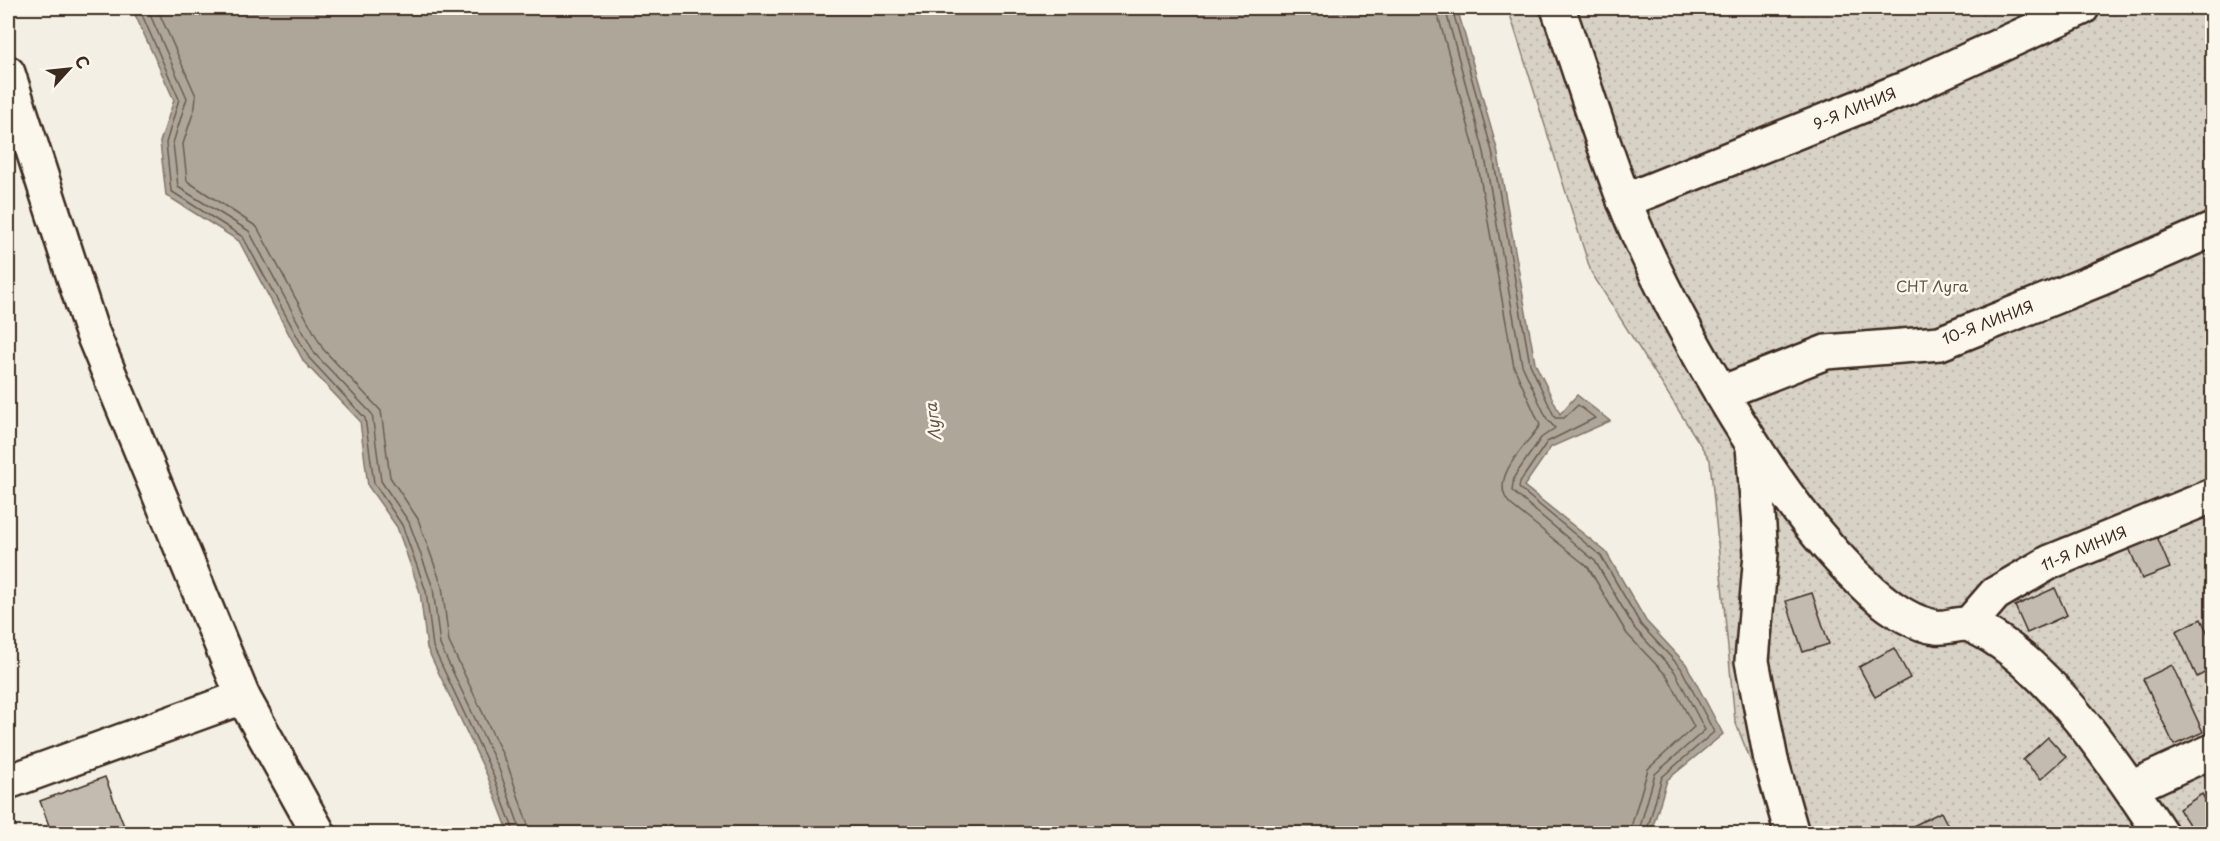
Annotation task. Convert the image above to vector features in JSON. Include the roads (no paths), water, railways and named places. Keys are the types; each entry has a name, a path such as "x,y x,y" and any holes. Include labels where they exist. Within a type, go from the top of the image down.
{"street":[{"path":"1558,8 1624,201 1673,311 1753,447 1810,526 1872,591 1914,621 1937,627 1969,624 2005,644 2068,704 2131,788 2160,834"},
{"name":"9-Я ЛИНИЯ","path":"1624,201 1909,87 2082,8"},
{"path":"8,73 90,327 243,697 319,834"},
{"name":"10-Я ЛИНИЯ","path":"1721,393 1826,352 1940,343 2102,278 2212,230"},
{"path":"1753,447 1761,553 1752,661 1771,760 1792,834"},
{"name":"11-Я ЛИНИЯ","path":"1969,624 1995,594 2050,562 2212,496"},
{"path":"8,782 243,697"},
{"path":"2131,788 2212,751"}],"water":[{"name":"Луга","path":"132,8 1457,8 1497,149 1535,363 1560,414 1577,395 1610,421 1551,447 1524,486 1606,552 1646,621 1686,664 1723,734 1667,780 1651,833 509,833 487,775 427,648 420,592 397,527 368,486 360,421 304,362 239,241 166,195 160,142 174,100"}],"park label":[{"name":"СНТ Луга","path":"1932,287"}]}
